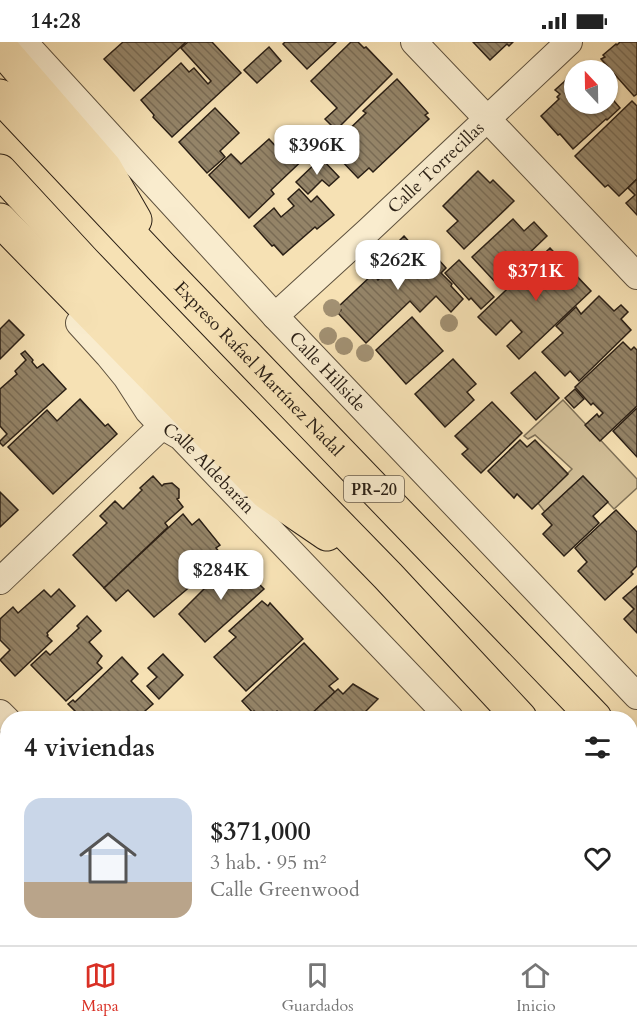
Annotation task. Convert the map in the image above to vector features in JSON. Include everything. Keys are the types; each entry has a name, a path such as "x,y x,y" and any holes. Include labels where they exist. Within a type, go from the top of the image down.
{"highway":[{"path":"0,47 105,168 162,268"},
{"name":"Expreso Rafael Martínez Nadal","path":"0,96 162,268 588,711"},
{"name":"PR-20","path":"0,171 204,387 388,576 513,711"},
{"path":"0,220 267,493 388,576"}],"street":[{"name":"Calle Hillside","path":"24,42 275,316 637,696"},
{"path":"414,42 637,276"},
{"name":"Calle Torrecillas","path":"275,316 568,42"},
{"name":"Calle Aldebarán","path":"0,240 108,355 126,377 148,411 162,426 181,437 443,711"},
{"path":"0,581 162,426"}],"shaded area":[{"path":"563,400 637,479 637,488 614,509 583,476 545,512 538,503 572,469 535,435 528,439 524,436"}],"building":[{"path":"123,42 186,42 134,91 104,59"},
{"path":"188,42 212,42 241,73 172,137 141,100 181,63 189,72 194,68 208,84 211,81 181,48"},
{"path":"285,42 336,42 307,69 283,44"},
{"path":"351,42 358,42 364,48 366,47 392,74 336,130 325,119 337,108 311,81"},
{"path":"473,42 513,42 509,46 507,44 490,60"},
{"path":"620,42 637,42 637,94 634,96 618,78 618,60 601,59"},
{"path":"269,47 281,61 257,83 244,70"},
{"path":"397,79 428,113 425,115 429,119 373,172 369,168 358,178 338,157 348,148 339,139 366,113 363,111"},
{"path":"564,82 564,114 614,114 573,149 541,116 559,99 557,97 560,94 555,90"},
{"path":"632,101 637,106 637,179 619,196 608,185 605,187 575,156"},
{"path":"215,108 239,133 220,151 225,157 207,173 179,142"},
{"path":"269,139 284,155 299,141 310,153 271,190 274,194 249,218 209,175 231,154 241,164"},
{"path":"321,158 339,177 329,186 322,180 308,194 296,182"},
{"path":"478,171 490,183 493,180 514,201 464,249 447,231 458,221 443,206"},
{"path":"637,179 637,215 626,203 635,195 628,188"},
{"path":"299,189 311,202 317,196 334,215 317,229 315,227 283,255 254,226 274,208 281,217 294,206 288,199"},
{"path":"513,219 524,231 534,222 547,236 497,284 472,257"},
{"path":"404,236 423,257 430,250 446,268 441,273 463,299 451,312 436,296 420,312 410,301 366,343 338,313 341,310 338,307 373,274 378,280 403,257 393,247"},
{"path":"550,248 591,291 519,359 507,346 522,332 511,320 496,335 478,317"},
{"path":"459,260 494,297 481,309 471,298 469,300 445,273"},
{"path":"599,296 614,311 621,305 628,312 621,319 631,330 579,381 570,371 565,376 542,352 563,333 556,326 576,307 581,314"},
{"path":"412,317 443,351 406,384 376,350"},
{"path":"9,320 24,335 0,359 0,329"},
{"path":"623,342 631,350 634,347 637,350 637,406 600,441 585,425 597,414 599,417 603,413 593,403 591,405 575,387"},
{"path":"25,351 37,368 43,364 66,389 3,446 0,441 7,434 0,426 0,389 17,374 15,371 26,360 21,354"},
{"path":"453,359 476,384 467,392 474,400 445,427 415,394"},
{"path":"535,372 559,398 536,420 511,393"},
{"path":"575,389 584,399 574,408 565,398"},
{"path":"80,399 105,426 108,424 117,434 53,494 8,447 47,410 57,421"},
{"path":"492,402 522,433 481,473 462,454 468,449 455,436"},
{"path":"637,408 637,457 613,431"},
{"path":"520,440 527,447 535,440 568,474 532,509 517,494 514,498 488,471"},
{"path":"153,476 162,486 172,483 179,489 177,499 183,507 165,523 168,527 104,588 73,555 107,523 100,516 115,501 123,509"},
{"path":"583,476 608,502 593,516 599,523 564,556 543,534 552,525 542,514"},
{"path":"0,492 18,510 0,527"},
{"path":"616,510 637,532 637,566 631,572 633,574 605,600 578,571 587,562 575,548"},
{"path":"183,514 192,525 199,519 220,545 216,548 224,558 154,617 128,590 116,601 104,588"},
{"path":"234,559 264,589 205,642 179,614"},
{"path":"637,586 637,633 624,619 634,609 623,598"},
{"path":"59,589 75,606 47,633 52,641 15,676 0,660 10,650 0,640 0,619 13,607 18,613 44,590 51,597"},
{"path":"262,601 268,606 270,603 303,639 246,691 214,657 236,637 229,631"},
{"path":"87,616 101,631 89,642 102,656 97,663 102,668 66,701 31,665 46,651 50,655 79,628 77,626"},
{"path":"304,643 338,679 329,686 335,692 315,711 251,711 242,701"},
{"path":"163,654 183,675 159,699 147,686 157,677 148,668"},
{"path":"122,657 138,674 131,681 153,704 145,711 75,711 68,704 73,700 75,702"},
{"path":"353,684 378,699 366,711 314,711 338,689 343,694"}]}
